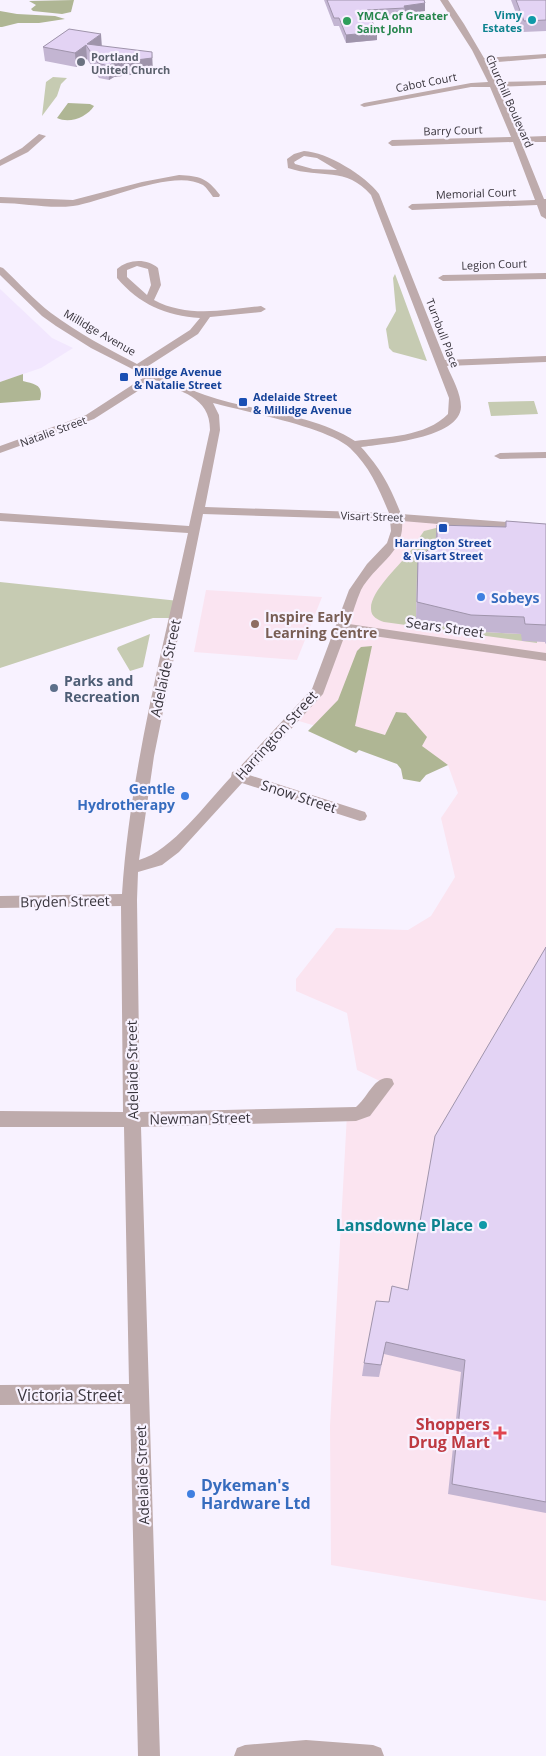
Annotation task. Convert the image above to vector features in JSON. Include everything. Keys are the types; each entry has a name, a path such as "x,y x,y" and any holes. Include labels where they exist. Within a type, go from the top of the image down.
{"street":[{"name":"Churchill Boulevard","path":"444,0 458,20 492,84 543,202 546,216"},
{"path":"480,61 546,56"},
{"name":"Cabot Court","path":"364,105 471,85 546,83"},
{"path":"0,163 25,150 42,136"},
{"name":"Barry Court","path":"392,143 546,139"},
{"name":"Turnbull Place","path":"348,173 298,168 291,166 290,161 301,155 319,156 348,173 368,186 380,202 455,403 454,412 450,419 437,428 353,445"},
{"path":"0,200 53,204 78,203 172,178 196,180 206,183 216,195"},
{"name":"Memorial Court","path":"412,206 543,202"},
{"name":"Millidge Avenue","path":"0,270 46,314 60,324 138,368 201,397"},
{"name":"Legion Court","path":"443,278 546,276"},
{"path":"148,301 172,312 206,316 261,309"},
{"path":"138,368 194,332 206,316"},
{"path":"441,363 546,360"},
{"name":"Natalie Street","path":"0,450 90,417 154,376"},
{"name":"Harrington Street","path":"131,868 157,861 174,848 237,776 318,691 355,590 371,567 393,544 398,531 396,517 384,484 373,467 353,445 323,430 201,397"},
{"name":"Adelaide Street","path":"149,1756 132,1120 131,868 135,829 147,756 216,422 212,407 201,397"},
{"path":"500,456 546,456"},
{"name":"Visart Street","path":"198,510 396,517 546,529"},
{"path":"0,517 194,530"},
{"name":"Sears Street","path":"340,627 546,657"},
{"name":"Snow Street","path":"237,776 360,816"},
{"name":"Bryden Street","path":"0,902 130,900"},
{"name":"Newman Street","path":"0,1119 132,1120 356,1114 364,1111 386,1084"},
{"name":"Victoria Street","path":"0,1395 139,1394"},
{"path":"244,1756 306,1751 373,1756"}],"shaded area":[{"path":"0,289 52,338 73,348 41,368 0,382"},
{"path":"396,517 546,529 546,1601 331,1565 330,1426 347,1114 386,1084 357,1070 347,1013 296,991 296,979 336,928 408,930 431,916 455,877 441,818 458,793 448,765 292,719 309,702 355,590 385,554"},
{"name":"Inspire Early Learning Centre","path":"206,590 322,597 297,660 194,652"}],"green space":[{"path":"74,0 71,12 62,14 33,11 31,9 36,5 29,1"},
{"path":"0,11 55,16 65,19 39,23 18,23 0,27"},
{"path":"53,77 67,78 61,84 57,96 42,116 46,82"},
{"path":"68,103 90,104 94,106 83,116 73,120 57,118"},
{"path":"395,274 427,361 393,352 389,348 386,329 396,311 393,278"},
{"path":"23,374 23,381 35,384 40,388 40,400 0,403 0,382"},
{"path":"534,401 538,414 491,416 488,402"},
{"path":"436,528 546,538 435,559 417,576 416,619 468,631 521,634 537,641 537,643 384,622 374,616 371,612 372,602 385,580 410,551 424,531"},
{"path":"0,582 179,601 175,618 153,618 0,668"},
{"path":"150,634 143,667 130,671 117,649 118,647"},
{"path":"372,646 355,726 385,735 396,712 406,713 427,737 422,746 448,765 426,775 420,782 403,779 401,769 397,764 359,750 356,753 308,731 338,700 357,651 361,647"}],"building":[{"name":"YMCA of Greater Saint John","path":"327,0 424,0 425,3 404,6 405,8 367,10 377,32 346,35 339,18 334,18"},
{"path":"516,0 546,0 546,20 524,21"},
{"path":"69,29 101,34 87,44 152,52 152,58 113,63 108,66 98,63 86,45 75,53 43,47"},
{"name":"Sobeys","path":"506,521 546,524 546,625 525,624 524,617 471,615 417,602 418,559 437,542 437,525 506,527"},
{"name":"Lansdowne Place","path":"546,947 546,1502 452,1484 465,1360 386,1342 381,1365 364,1363 376,1301 389,1302 392,1286 408,1290 435,1136"}],"place":[{"name":"Vimy Estates","path":"532,20"},
{"name":"YMCA of Greater Saint John","path":"347,21"},
{"name":"Portland United Church","path":"81,62"},
{"name":"Millidge Avenue & Natalie Street","path":"124,377"},
{"name":"Adelaide Street & Millidge Avenue","path":"243,402"},
{"name":"Harrington Street & Visart Street","path":"443,528"},
{"name":"Sobeys","path":"481,597"},
{"name":"Inspire Early Learning Centre","path":"255,624"},
{"name":"Parks and Recreation","path":"54,688"},
{"name":"Gentle Hydrotherapy","path":"185,796"},
{"name":"Lansdowne Place","path":"483,1225"},
{"name":"Shoppers Drug Mart","path":"500,1433"},
{"name":"Dykeman's Hardware Ltd","path":"191,1494"}]}
